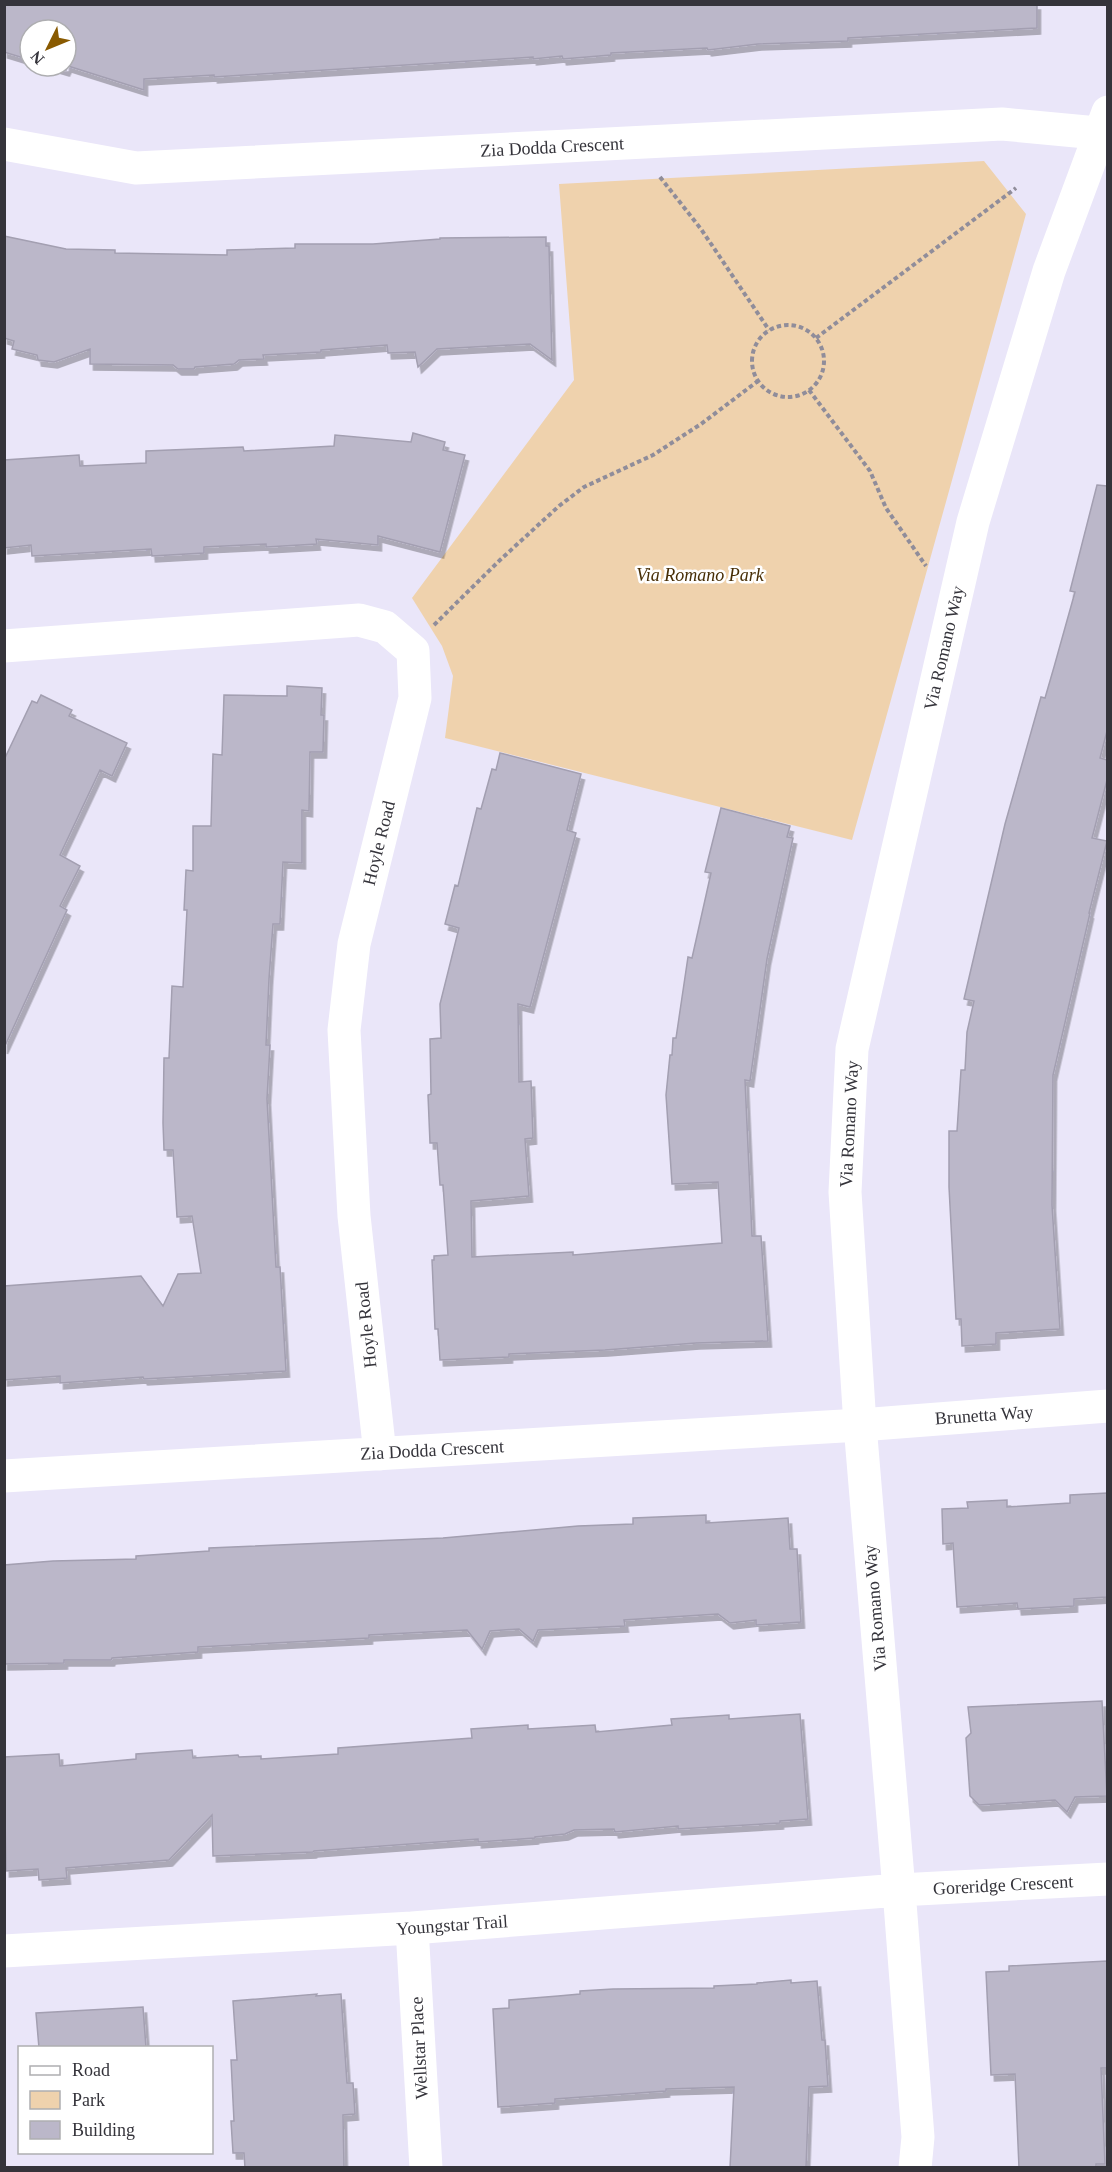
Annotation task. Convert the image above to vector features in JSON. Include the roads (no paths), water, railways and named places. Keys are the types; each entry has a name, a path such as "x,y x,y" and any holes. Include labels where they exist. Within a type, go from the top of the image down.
{"street":[{"name":"Zia Dodda Crescent","path":"4,144 136,168 1002,124 1105,126"},
{"name":"Via Romano Way","path":"915,2168 918,2138 860,1425 845,1192 852,1049 973,522 1049,271 1105,126"},
{"name":"Hoyle Road","path":"4,646 359,620 385,627 413,651 415,698 354,944 344,1030 354,1216 380,1454"},
{"name":"Brunetta Way","path":"860,1425 1107,1406"},
{"name":"Zia Dodda Crescent","path":"4,1476 860,1425"},
{"name":"Goreridge Crescent","path":"899,1890 1107,1879"},
{"name":"Youngstar Trail","path":"4,1951 412,1928 899,1890"},
{"name":"Wellstar Place","path":"412,1928 426,2168"}],"park label":[{"name":"Via Romano Park","path":"700,575"}]}
